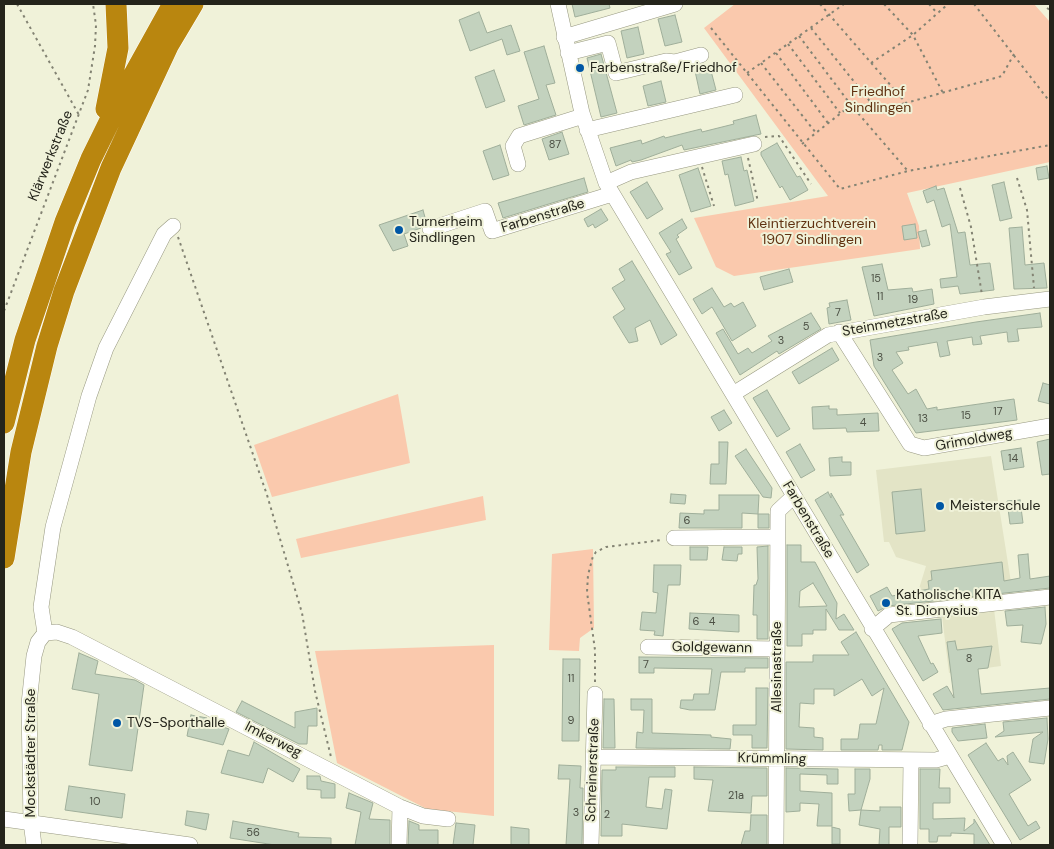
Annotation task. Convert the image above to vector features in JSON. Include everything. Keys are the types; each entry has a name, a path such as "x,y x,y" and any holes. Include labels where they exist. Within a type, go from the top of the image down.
{"highway":[{"path":"91,159 116,68 118,29 116,4"},
{"path":"4,423 42,284 91,159 123,94 172,4"},
{"path":"4,558 23,444 47,346 64,291 86,230 119,150 168,46 194,4"}],"street":[{"name":"Farbenstraße","path":"558,4 583,116 609,189 872,629 1004,845"},
{"path":"564,37 675,4"},
{"path":"568,54 608,43 616,73 701,55"},
{"path":"587,130 734,95"},
{"path":"518,164 513,146 519,136 583,116"},
{"name":"Farbenstraße","path":"430,228 485,211 492,231 609,189 631,172 749,145"},
{"path":"45,633 41,607 53,527 89,396 106,348 164,234 173,226"},
{"name":"Steinmetzstraße","path":"733,394 828,336 839,332 984,307 1043,300"},
{"name":"Grimoldweg","path":"839,332 910,444 924,448 1050,426"},
{"name":"Allesinastraße","path":"776,845 778,511 794,496"},
{"path":"674,538 777,538"},
{"path":"872,629 889,615 1050,597"},
{"name":"Imkerweg","path":"45,633 57,632 72,637 334,771 400,807 423,816 448,819"},
{"name":"Mockstädter Straße","path":"34,845 31,822 29,704 34,656 38,642 45,633"},
{"name":"Goldgewann","path":"648,647 777,649"},
{"name":"Schreinerstraße","path":"591,845 595,694"},
{"path":"930,724 946,719 1050,708"},
{"name":"Krümmling","path":"594,757 936,760 950,756"},
{"path":"910,845 911,760"},
{"path":"399,845 400,807"},
{"path":"4,819 190,845"}],"path":[{"path":"17,4 79,115"},
{"name":"Klärwerkstraße","path":"4,311 36,223 79,115 93,68 96,25 93,4"},
{"path":"820,4 906,103"},
{"path":"747,73 844,4"},
{"path":"884,4 913,35 943,93"},
{"path":"929,4 936,13"},
{"path":"871,63 913,35 948,4"},
{"path":"974,4 1050,102"},
{"path":"711,28 802,144 840,189 908,171 1050,145"},
{"path":"811,28 876,110 1002,76 1014,54"},
{"path":"799,36 851,105 908,171"},
{"path":"788,44 840,114"},
{"path":"776,53 828,123"},
{"path":"761,63 816,133"},
{"path":"802,144 851,105"},
{"path":"758,202 749,145 768,135 779,136 811,184"},
{"path":"699,157 714,206"},
{"path":"1017,178 1027,210 1043,300"},
{"path":"960,188 971,227 984,307"},
{"path":"173,226 186,258 272,513 302,613 316,691 334,771"},
{"path":"595,694 595,650 587,606 588,575 596,552 623,544 674,538"}],"shaded area":[{"name":"Meisterschule","path":"991,456 1013,595 919,607 918,592 926,566 896,557 889,542 884,542 876,470"},
{"path":"994,609 1001,666 949,673 942,616"}],"green space":[{"name":"Friedhof Sindlingen","path":"735,4 1034,4 1050,22 1050,162 907,193 919,226 920,249 734,276 716,267 694,218 828,196 704,28"},
{"path":"398,394 410,463 272,497 254,445"},
{"path":"483,496 486,520 301,558 296,539"},
{"path":"593,549 594,628 580,638 579,651 549,650 552,554"},
{"path":"494,645 494,816 427,809 337,763 315,651"}],"building":[{"path":"572,4 609,4 610,8 575,17"},
{"path":"479,12 487,33 511,25 520,51 507,55 502,39 470,51 459,20"},
{"path":"675,15 682,42 665,46 658,19"},
{"path":"638,27 644,54 627,58 621,31"},
{"path":"544,46 555,83 546,85 556,115 524,125 518,106 539,99 524,52"},
{"path":"601,54 617,113 601,117 587,58"},
{"path":"710,67 716,90 700,94 695,71"},
{"path":"494,70 505,101 486,108 475,77"},
{"path":"661,81 666,102 648,106 643,86"},
{"path":"756,115 761,134 684,150 682,145 641,160 632,162 631,160 616,166 610,148 641,140 642,144 664,136 665,138 701,129 702,132 734,124 733,121"},
{"path":"562,132 569,154 549,160 542,139"},
{"path":"777,143 797,177 800,176 808,190 790,200 782,186 780,188 761,155 761,152"},
{"path":"500,145 509,175 493,180 483,151"},
{"path":"741,157 744,171 747,170 754,201 735,206 728,174 725,175 722,161"},
{"path":"1047,166 1049,178 1038,180 1036,168"},
{"path":"698,168 711,206 691,212 679,175"},
{"path":"584,178 588,192 503,218 498,203"},
{"path":"647,182 663,209 647,219 630,192"},
{"path":"1004,182 1012,218 1000,221 992,185"},
{"path":"936,186 937,190 944,188 958,233 965,232 970,265 990,263 994,290 960,294 958,286 941,288 940,279 957,277 950,224 942,227 934,200 927,203 923,191"},
{"path":"601,209 608,220 595,228 593,224 588,227 584,219"},
{"name":"Turnerheim Sindlingen","path":"423,210 426,221 421,228 404,234 408,246 393,251 379,225"},
{"path":"682,219 687,228 677,235 679,237 676,239 692,268 679,275 666,254 671,252 659,233"},
{"path":"915,224 917,238 904,240 902,226"},
{"path":"1022,227 1025,265 1044,263 1047,288 1014,289 1009,228"},
{"path":"926,230 930,245 922,247 918,232"},
{"path":"632,261 677,335 661,345 650,320 635,328 638,341 629,343 613,317 625,309 612,288 625,280 619,269"},
{"path":"882,264 888,290 912,288 913,292 932,289 934,304 874,316 862,267"},
{"path":"789,269 793,282 764,290 760,277"},
{"path":"712,288 724,307 731,303 734,307 743,302 756,326 732,341 712,307 702,314 693,299"},
{"path":"847,300 851,320 829,324 827,308 830,307 829,303"},
{"path":"811,313 821,329 779,354 777,351 740,375 716,333 723,329 738,354 748,348 752,353 772,341 768,336"},
{"path":"1040,313 1042,327 1017,329 1019,341 1008,342 1007,332 980,336 982,344 973,345 972,337 947,341 950,355 940,357 937,342 908,347 909,350 896,352 903,363 892,370 908,394 916,389 927,409 937,407 937,410 1014,399 1017,420 916,433 874,366 870,340"},
{"path":"832,348 839,360 799,384 792,372"},
{"path":"1043,383 1050,385 1050,404 1038,401"},
{"path":"767,390 790,429 777,437 753,398"},
{"path":"829,406 829,409 837,409 837,415 878,413 879,431 847,432 846,428 813,429 812,407"},
{"path":"724,410 732,423 719,431 711,417"},
{"path":"1050,439 1050,474 1042,475 1037,442"},
{"path":"719,442 728,442 726,484 710,484 711,464 719,464"},
{"path":"800,444 815,470 801,478 786,452"},
{"path":"1021,448 1024,467 1004,470 1001,451"},
{"path":"746,449 772,488 771,498 763,497 735,456"},
{"path":"842,457 842,462 851,462 851,475 830,476 829,458"},
{"path":"921,489 925,531 896,534 892,492"},
{"path":"828,492 831,498 831,493 844,515 840,515 869,565 857,573 815,500"},
{"path":"671,494 686,495 685,504 670,503"},
{"path":"719,495 759,495 758,514 742,513 742,528 679,528 680,513 704,514 704,510 719,510"},
{"path":"1020,500 1023,523 1010,524 1007,501"},
{"path":"758,514 769,514 769,528 758,528"},
{"path":"787,545 801,545 801,562 815,562 837,603 836,619 844,614 854,630 839,630 826,609 826,630 813,630 813,634 802,634 802,646 787,646","holes":["813,583 827,606 799,607 800,591"]},
{"path":"768,546 768,639 757,639 757,615 753,615 754,585 756,585 758,579 757,547"},
{"path":"690,547 708,547 707,560 690,560"},
{"path":"724,547 742,547 742,554 738,554 737,561 722,560"},
{"path":"1028,554 1030,579 1050,576 1050,588 888,606 878,611 870,596 887,587 892,596 929,589 928,581 932,580 931,571 1002,562 1004,581 1020,578 1018,555"},
{"path":"654,565 681,565 680,585 668,585 663,636 654,635 655,631 640,630 642,612 656,613 658,593 653,592"},
{"path":"1045,607 1046,624 1041,644 1021,642 1023,625 1007,626 1005,611"},
{"path":"690,613 739,615 739,632 689,629"},
{"path":"941,619 942,633 918,636 931,664 933,663 938,672 923,681 892,629 902,623"},
{"path":"856,632 909,722 902,750 882,750 882,745 879,745 878,750 841,750 841,739 858,739 860,724 876,724 884,688 872,696 862,679 834,696 834,689 814,689 814,704 800,703 799,727 814,728 814,737 823,738 823,750 786,749 786,662 813,662 813,655 849,655 841,642"},
{"path":"955,641 957,650 992,646 988,668 978,669 981,694 1050,688 1050,699 943,710 933,694 947,686 954,698 947,642"},
{"name":"TVS-Sporthalle","path":"79,653 98,661 95,674 135,680 144,685 132,771 89,765 99,694 72,689"},
{"path":"639,657 768,658 768,668 745,668 745,672 721,672 715,710 690,710 680,708 681,700 693,700 694,694 709,694 712,669 654,668 654,673 639,673"},
{"path":"563,659 580,659 579,741 562,741"},
{"path":"756,688 768,688 767,748 752,748 752,735 733,735 733,725 756,725"},
{"path":"604,699 614,699 615,748 603,748"},
{"path":"631,699 652,699 652,733 711,735 711,737 731,739 730,749 636,748 637,732 643,733 644,710 631,710"},
{"path":"242,701 295,728 295,712 317,708 317,726 308,726 307,744 299,744 236,712"},
{"path":"191,715 207,718 206,721 229,729 223,745 187,736"},
{"path":"1047,718 1048,739 1044,764 1029,762 1033,739 1043,732 995,737 1004,731 1003,722"},
{"path":"985,724 987,738 958,741 952,732 952,728"},
{"path":"254,742 300,769 293,782 268,768 263,783 221,773 228,750 249,756"},
{"path":"986,743 998,761 1003,758 1008,765 1007,756 1013,752 1031,780 1009,794 1028,826 1036,821 1040,828 1020,840 968,755"},
{"path":"559,765 581,766 580,788 583,788 582,845 566,845 570,779 558,779"},
{"path":"616,767 675,767 675,777 649,777 646,807 662,809 665,789 672,790 667,829 622,824 622,836 601,836 602,770 616,770"},
{"path":"694,767 767,768 767,796 752,796 751,813 708,811 713,780 694,779"},
{"path":"786,768 838,769 838,784 827,784 827,775 800,774 800,791 832,793 832,826 817,826 819,804 800,803 800,811 786,812"},
{"path":"855,769 870,769 870,779 861,810 849,811 848,794 855,794"},
{"path":"920,769 940,769 939,788 950,788 950,803 933,803 933,819 965,818 964,831 974,823 974,819 990,845 974,845 974,834 951,833 951,836 938,836 937,842 929,842 929,829 920,829"},
{"path":"307,776 320,776 321,781 335,784 335,798 321,798 321,790 307,789"},
{"path":"69,786 125,794 122,818 65,810"},
{"path":"349,793 373,803 369,819 390,820 390,845 355,845 361,812 346,808"},
{"path":"880,807 901,807 901,827 889,827 889,845 879,845 880,829 859,825 861,810 880,811"},
{"path":"187,811 209,814 206,830 185,825"},
{"path":"751,815 767,815 767,845 741,845 745,831 750,831"},
{"path":"233,821 299,833 298,837 331,838 331,845 275,845 230,838"},
{"path":"409,821 419,825 419,830 438,830 438,845 408,845"},
{"path":"456,823 475,825 473,845 453,845"},
{"path":"511,827 529,829 529,845 511,845"},
{"path":"832,827 840,829 840,844 832,844"}],"place":[{"name":"Farbenstraße/Friedhof","path":"580,68"},
{"name":"Turnerheim Sindlingen","path":"399,230"},
{"name":"Meisterschule","path":"940,506"},
{"name":"Katholische KITA St. Dionysius","path":"886,603"},
{"name":"TVS-Sporthalle","path":"117,723"}],"park label":[{"name":"Kleintierzuchtverein 1907 Sindlingen","path":"812,232"}]}
